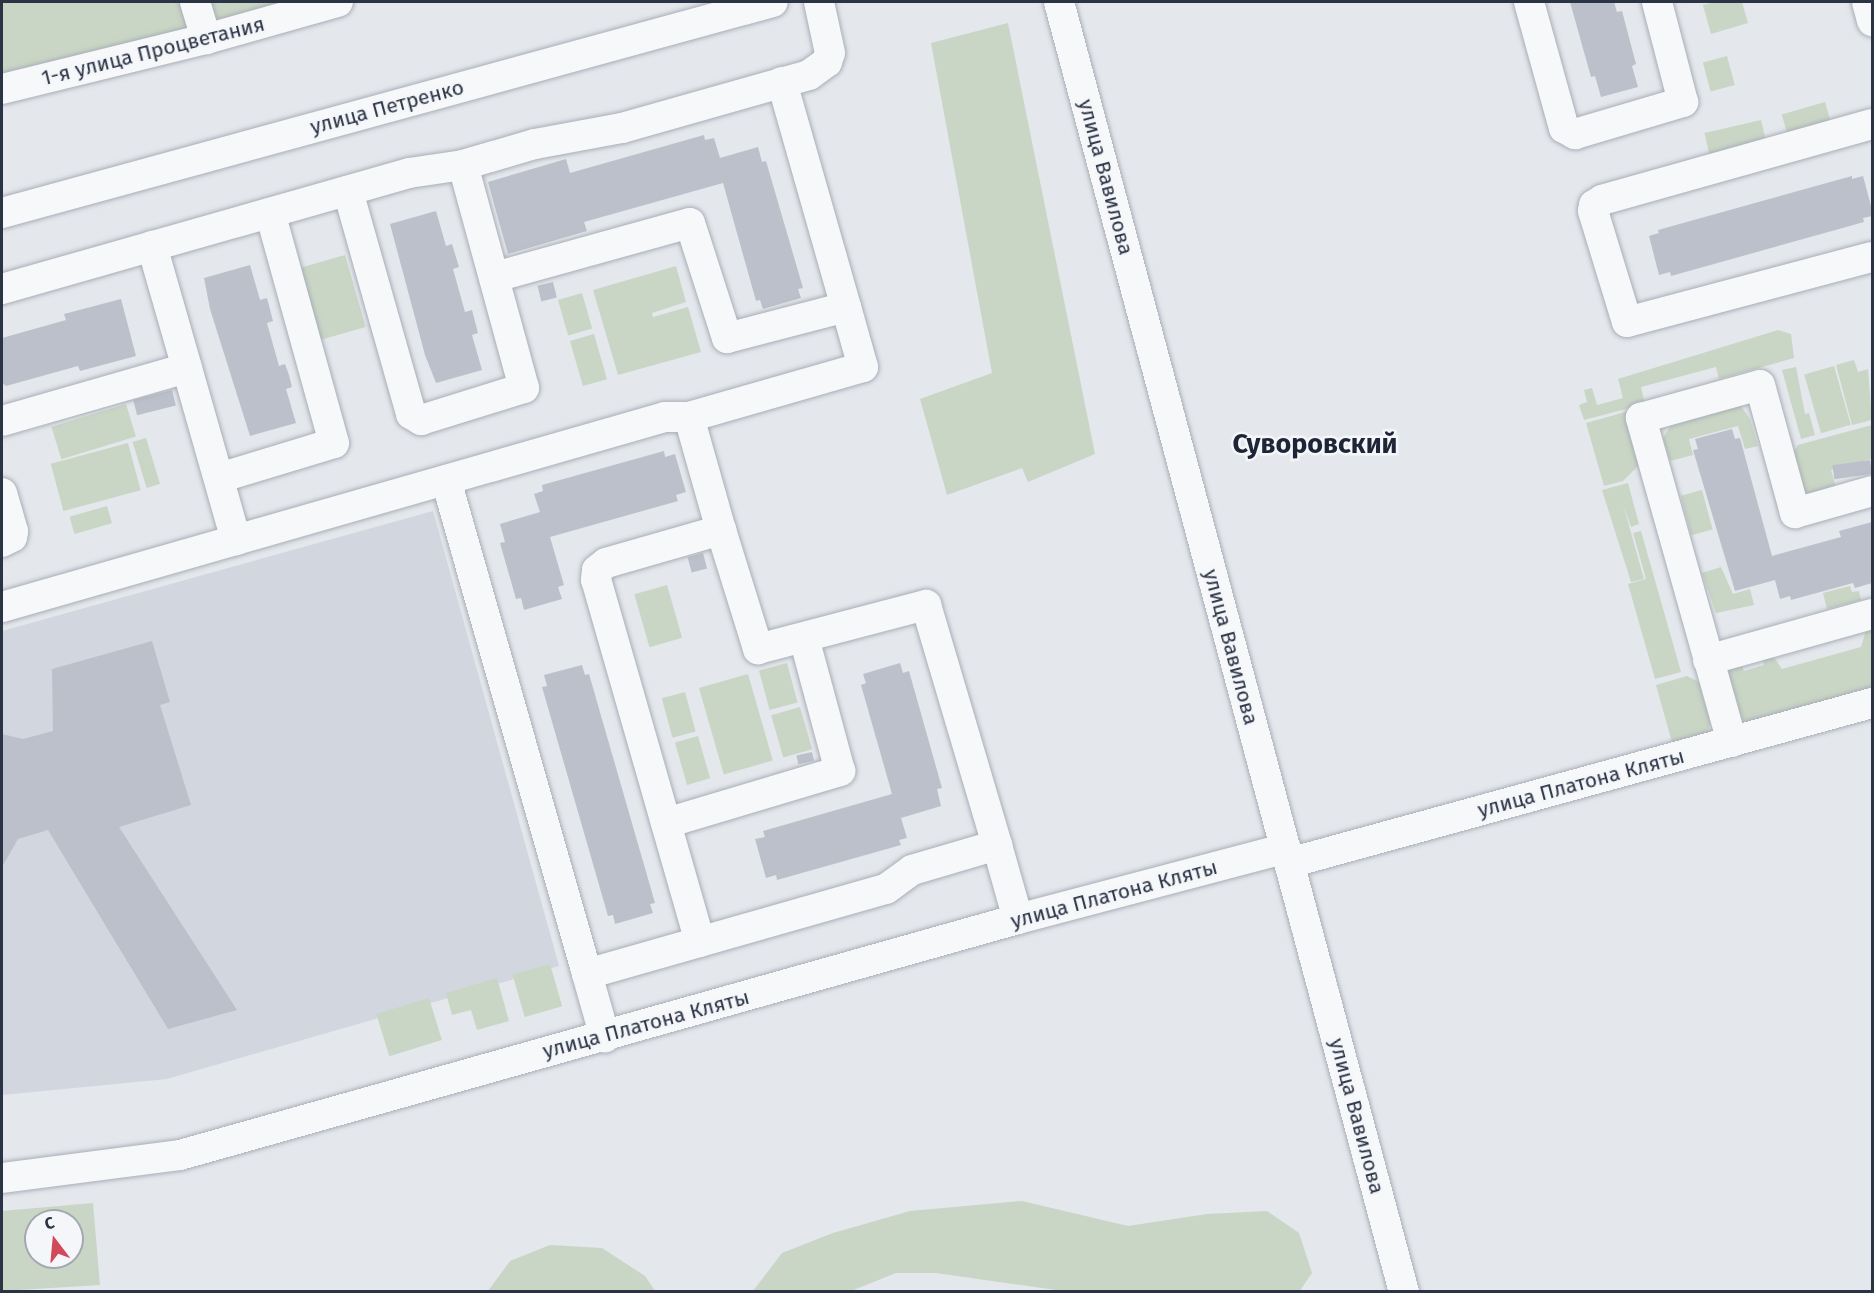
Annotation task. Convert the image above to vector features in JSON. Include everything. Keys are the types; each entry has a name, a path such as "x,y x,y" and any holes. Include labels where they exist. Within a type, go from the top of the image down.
{"street":[{"path":"195,2 206,39"},
{"name":"1-я улица Процветания","path":"2,89 206,39 338,2"},
{"name":"улица Петренко","path":"2,213 773,2"},
{"path":"2,290 409,173 463,165 536,144 622,128 809,75 827,62 830,41 819,2"},
{"name":"улица Вавилова","path":"1059,2 1404,1292"},
{"path":"1529,2 1564,128 1575,134 1683,102 1657,2"},
{"path":"1867,2 1872,21"},
{"path":"2,607 664,417 689,417 863,367 782,82"},
{"path":"1872,124 1602,200 1594,205 1593,211 1627,322 1872,257"},
{"path":"348,191 415,419 524,388 463,165"},
{"path":"219,478 334,443 270,213"},
{"path":"495,277 690,223 727,338 846,307"},
{"path":"152,246 236,540"},
{"path":"2,421 187,368"},
{"path":"1732,742 1641,418 1760,385 1795,513 1872,491"},
{"path":"689,417 753,644 765,649 926,605 1018,919"},
{"path":"446,480 605,1037"},
{"path":"2,493 12,537 2,542"},
{"path":"700,942 596,580 597,570 606,563 721,530"},
{"path":"1708,660 1872,614"},
{"path":"666,823 840,771 804,638"},
{"name":"улица Платона Кляты","path":"2,1178 180,1155 1018,919 1287,856 1732,742 1872,703"},
{"path":"587,974 886,889 912,870 997,845"}],"shaded area":[{"path":"433,511 559,966 167,1079 2,1095 2,631"}],"green space":[{"path":"2,2 301,2 2,74"},
{"path":"1715,2 1742,2 1748,23 1711,34 1703,5"},
{"path":"1008,23 1095,454 1028,482 1022,468 947,495 920,399 992,373 931,43"},
{"path":"1727,56 1735,85 1711,91 1703,62"},
{"path":"1825,102 1832,127 1789,139 1782,114"},
{"path":"1761,120 1767,145 1710,158 1704,133"},
{"path":"345,255 366,327 320,340 299,268"},
{"path":"676,266 686,302 652,313 653,317 688,307 701,352 618,375 593,290"},
{"path":"582,293 592,329 568,335 558,300"},
{"path":"1778,330 1791,334 1794,358 1719,379 1716,367 1641,387 1645,404 1584,420 1579,405 1587,402 1584,390 1592,388 1597,405 1623,398 1618,379"},
{"path":"594,334 607,379 583,386 570,341"},
{"path":"1854,360 1858,372 1868,369 1872,420 1852,425 1836,365"},
{"path":"1834,366 1851,425 1821,433 1804,375"},
{"path":"1796,367 1805,414 1809,413 1815,435 1801,439 1782,370"},
{"path":"126,404 136,437 61,459 51,427"},
{"path":"1741,406 1750,419 1758,446 1745,449 1738,426 1689,439 1693,455 1670,461 1663,438 1672,423"},
{"path":"1629,411 1644,460 1623,481 1604,486 1586,423"},
{"path":"1872,425 1872,465 1871,459 1831,470 1836,487 1810,494 1801,489 1791,455 1798,445"},
{"path":"146,438 160,484 147,488 133,442"},
{"path":"128,443 141,490 63,511 51,464"},
{"path":"1628,483 1639,524 1631,527 1623,504 1644,579 1631,582 1602,490"},
{"path":"1702,490 1713,530 1691,535 1681,496"},
{"path":"107,506 112,523 74,534 70,517"},
{"path":"1641,531 1681,672 1655,679 1628,584 1646,579 1633,533"},
{"path":"1721,567 1733,594 1750,589 1754,605 1716,613 1702,573"},
{"path":"667,585 682,638 649,647 634,594"},
{"path":"1850,586 1852,592 1859,591 1861,600 1827,609 1823,593"},
{"path":"1872,627 1872,689 1749,723 1742,719 1729,675 1730,666 1741,663 1744,671 1764,665 1762,657 1773,656 1782,669 1861,647 1866,630"},
{"path":"787,663 798,703 770,710 759,671"},
{"path":"748,674 773,761 724,775 699,688"},
{"path":"1687,676 1699,682 1710,722 1708,733 1673,746 1656,685"},
{"path":"685,692 696,732 672,738 662,698"},
{"path":"800,707 812,749 783,758 771,715"},
{"path":"698,736 710,778 687,785 675,743"},
{"path":"550,964 562,1006 525,1017 513,975"},
{"path":"497,978 509,1021 477,1030 471,1010 452,1015 446,993"},
{"path":"429,998 442,1040 389,1056 376,1014"},
{"path":"1022,1201 1128,1226 1207,1214 1267,1211 1299,1233 1312,1273 1299,1292 1070,1292 936,1273 896,1273 851,1291 753,1291 782,1253 833,1233 910,1211"},
{"path":"93,1203 100,1285 2,1291 2,1211 24,1209 24,1269 84,1269 84,1209 25,1209"},
{"path":"550,1245 602,1248 645,1276 655,1291 488,1291 510,1261"}],"building":[{"path":"1570,2 1614,2 1617,12 1622,11 1636,64 1632,66 1638,87 1601,97 1595,76 1591,77"},
{"path":"704,135 705,140 714,138 720,158 758,147 762,162 766,161 803,288 798,289 801,298 763,309 760,300 756,301 723,183 584,222 587,231 508,254 488,182 566,159 570,173"},
{"path":"1852,176 1852,179 1863,176 1872,210 1872,216 1863,218 1864,222 1671,276 1670,272 1659,275 1649,236 1659,233 1658,230"},
{"path":"436,211 446,246 452,244 459,267 453,269 465,312 472,310 478,333 472,335 482,370 436,383 425,355 390,224"},
{"path":"250,265 260,300 267,298 273,321 267,323 279,366 285,364 289,375 292,387 286,389 296,423 250,436 210,309 204,278"},
{"path":"553,282 557,298 541,301 537,286"},
{"path":"121,299 136,356 80,371 78,366 6,386 2,383 2,338 66,320 64,314"},
{"path":"172,390 176,406 137,415 133,400"},
{"path":"1732,429 1735,439 1740,438 1772,556 1841,537 1839,531 1872,522 1872,583 1855,588 1853,583 1791,600 1790,596 1780,599 1775,580 1735,591 1693,450 1698,449 1695,439"},
{"path":"664,451 665,457 675,454 686,492 676,495 678,501 550,537 564,585 558,587 562,599 524,610 521,598 516,599 500,543 505,542 500,524 540,512 534,494 543,491 542,485"},
{"path":"1870,460 1872,474 1834,479 1832,465"},
{"path":"703,553 707,568 692,573 688,557"},
{"path":"152,641 170,702 160,705 191,805 119,827 237,1010 168,1029 48,830 18,839 2,867 2,734 23,739 53,731 52,669"},
{"path":"900,663 903,673 909,671 942,788 937,789 941,806 901,818 907,838 899,840 901,845 777,880 776,875 766,878 755,839 765,837 763,831 892,794 861,685 866,683 863,674"},
{"path":"582,665 585,675 589,674 655,903 650,904 653,913 615,924 613,915 608,916 542,687 547,686 544,675"},
{"path":"812,752 814,761 798,764 796,756"}],"district":[{"name":"Суворовский","path":"1315,445"}]}
